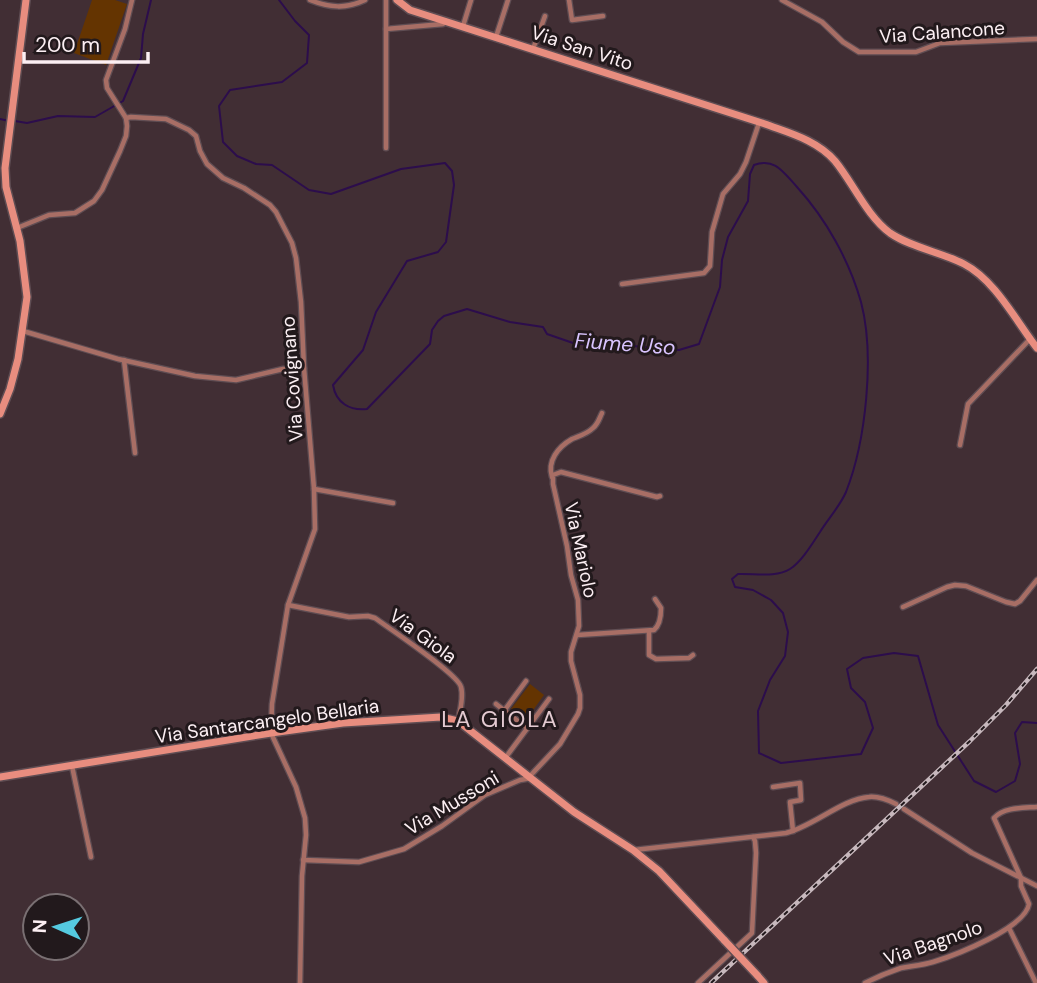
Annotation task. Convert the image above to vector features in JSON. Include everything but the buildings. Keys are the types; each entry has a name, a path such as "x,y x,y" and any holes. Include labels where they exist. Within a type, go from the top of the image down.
{"street":[{"path":"0,414 10,389 23,331 27,297 17,228 5,176 26,0"},
{"path":"17,228 49,215 75,214 94,201 102,190 126,136 126,118 111,96 106,80 125,29 132,0"},
{"path":"310,0 336,7 350,6 365,0"},
{"path":"386,0 386,148"},
{"name":"Via San Vito","path":"397,0 410,10 759,122 815,144 833,159 878,222 890,233 954,259 986,280 1037,348"},
{"path":"463,26 471,0"},
{"path":"496,37 508,0"},
{"path":"569,0 572,20 603,16"},
{"name":"Via Calancone","path":"782,0 822,22 843,42 859,52 916,52 940,43 1037,39"},
{"path":"533,49 545,16"},
{"path":"386,29 443,24 446,21"},
{"name":"Via Covignano","path":"126,118 166,119 189,130 196,136 207,164 223,178 244,188 276,212 292,243 296,258 315,529 288,605 272,704 271,733"},
{"path":"622,284 696,275 704,273 710,266 712,232 723,194 740,174 746,162 759,122"},
{"path":"23,331 186,375 236,380 290,368 304,368"},
{"path":"960,445 968,404 1030,339"},
{"path":"124,360 135,453"},
{"name":"Via Mariolo","path":"531,777 560,744 579,714 580,695 571,661 577,635 578,600 570,575 567,545 550,465 551,460 569,442 593,429 602,413"},
{"name":"Via Mariolo","path":"552,478 561,472 657,498 660,496"},
{"path":"314,489 393,503"},
{"path":"903,607 955,584 1015,604 1037,580"},
{"path":"577,635 649,631 657,628 661,608 655,599"},
{"name":"Via Giola","path":"288,605 349,617 375,618 433,660 460,684 462,690 458,721"},
{"path":"649,631 651,657 689,658 693,655"},
{"path":"504,710 526,681"},
{"path":"506,757 549,699"},
{"path":"496,704 527,728"},
{"name":"Via Santarcangelo Bellaria","path":"0,777 343,723 441,717 458,721"},
{"path":"458,721 574,812 633,850 659,871 764,983"},
{"path":"271,733 302,803 306,835 302,876 300,983"},
{"path":"72,766 92,857"},
{"name":"Via Mussoni","path":"303,860 359,862 404,849 485,795 531,777"},
{"path":"773,787 800,783 801,800 790,802 793,831"},
{"path":"633,850 793,831 852,802 872,797 896,804"},
{"path":"1021,878 995,816 1011,809 1037,807"},
{"path":"904,809 972,853 1037,886"},
{"path":"698,983 752,933 756,853 753,837"},
{"name":"Via Bagnolo","path":"865,983 902,968 938,960 1009,928 1027,913 1030,906 1021,887 1021,878"},
{"name":"Via Bagnolo","path":"1009,928 1036,983"}],"shaded area":[{"path":"92,0 115,0 127,4 106,65 74,53"},
{"path":"530,684 544,695 526,720 511,709"}],"waterway":[{"name":"Fiume Uso","path":"15,121 27,123 58,116 95,117 123,101 141,58 143,34 151,0"},
{"name":"Fiume Uso","path":"279,0 309,35 307,63 282,82 230,90 219,106 223,142 237,156 256,164 272,165 309,190 331,194 401,169 445,163 452,171 454,185 446,242 438,252 407,261 376,312 363,350 333,385 337,397 345,405 355,409 367,409 430,344 432,330 438,321 444,316 467,309 510,322 543,327 547,334 573,343 679,350 699,344 720,287 722,260 728,237 748,201 750,174 754,165 773,165 808,199 843,256 861,302 868,372 859,448 846,492 837,507 799,562 790,569 771,574 738,574 732,579 735,587 753,590 771,600 783,613 788,632 785,656 770,680 758,711 759,753 781,763 861,754 873,728 865,702 851,688 847,669 863,658 894,653 918,656 938,725 974,781 996,792 1015,781 1020,764 1015,733 1022,722 1037,723"},
{"name":"Fiume Uso","path":"0,119 9,121"}],"railway":[{"path":"711,983 970,741 1037,669"}],"district":[{"name":"LA GIOLA","path":"500,719"}]}
